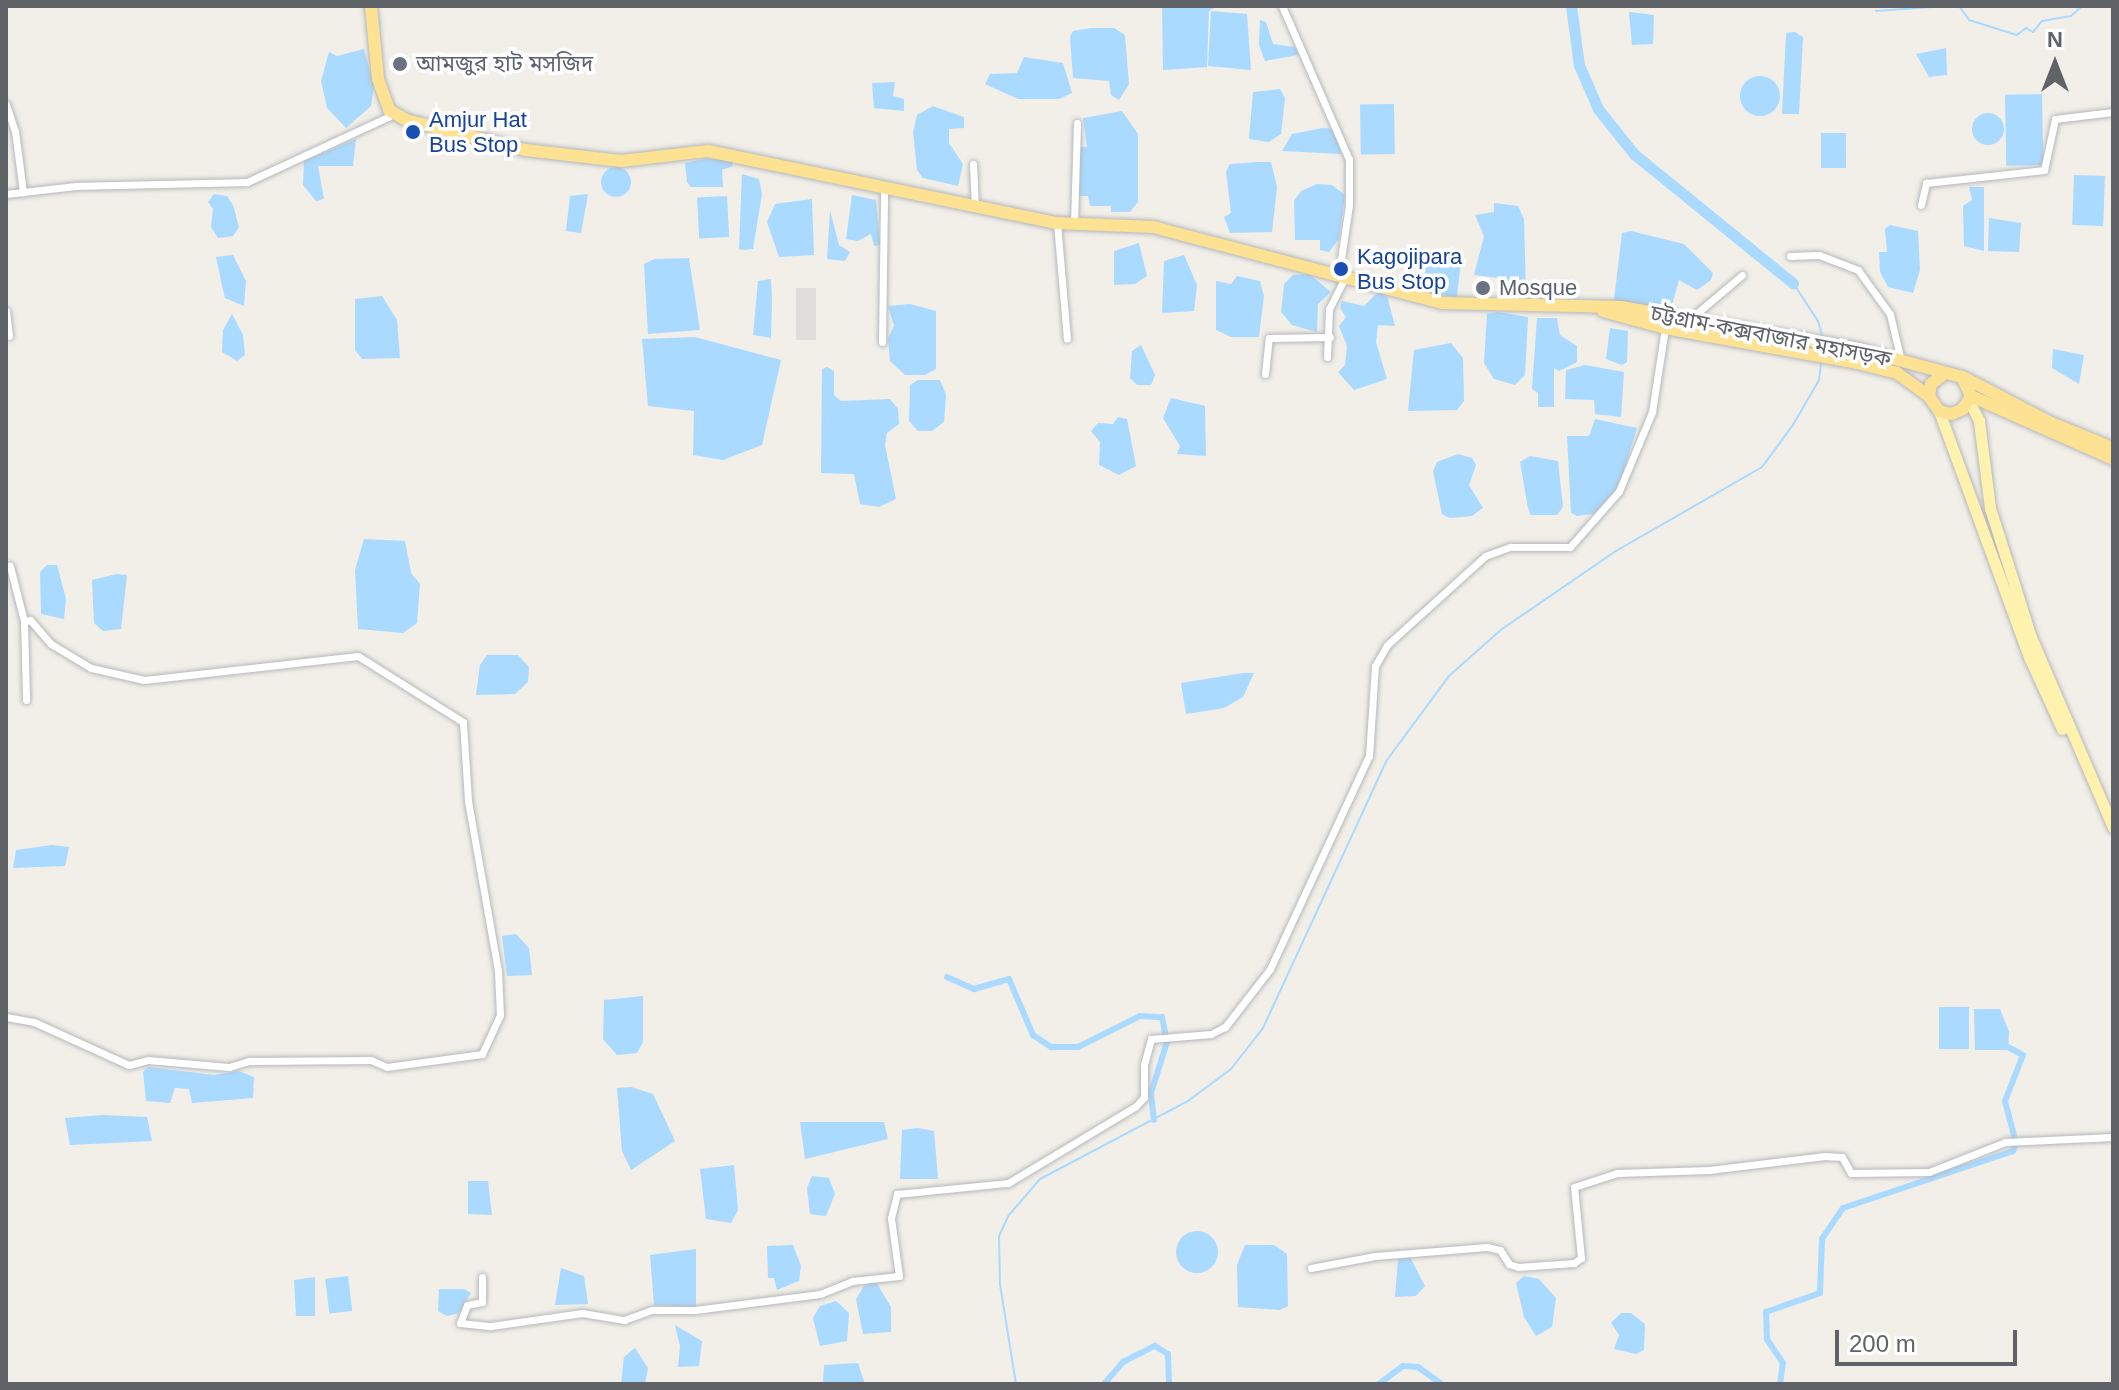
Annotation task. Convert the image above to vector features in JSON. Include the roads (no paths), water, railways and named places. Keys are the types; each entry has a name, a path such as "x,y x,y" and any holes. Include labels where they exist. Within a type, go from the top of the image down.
{"highway":[{"path":"371,6 378,79 394,114"},
{"name":"চট্টগ্রাম-কক্সবাজার মহাসড়ক","path":"394,114 424,126 573,159 621,161 708,151 884,190 1057,223 1153,227 1343,274 1442,303 1596,308 1690,319 1792,345"},
{"name":"চট্টগ্রাম-কক্সবাজার মহাসড়ক","path":"1596,308 1665,328 1901,361 1945,373"},
{"name":"চট্টগ্রাম-কক্সবাজার মহাসড়ক","path":"1858,356 1897,373 1929,396"},
{"path":"1970,398 1958,412 1939,411 1929,396 1931,384 1945,373 1962,377 2049,422 2113,448"},
{"path":"1962,377 1970,398 2113,459"}],"main road":[{"path":"1970,398 1976,408 1990,508 2031,637 2079,756 2113,827"},
{"path":"1939,411 2047,701 2079,756"}],"street":[{"path":"1282,6 1349,159 1343,274 1329,309 1327,357"},
{"path":"6,104 15,131 23,192"},
{"path":"1921,205 1926,183 2044,170 2055,119 2113,112"},
{"path":"6,194 247,182 394,114"},
{"path":"1074,224 1077,123"},
{"path":"973,164 975,208"},
{"path":"882,342 884,190"},
{"path":"1057,223 1067,339"},
{"path":"1790,256 1819,255 1858,270 1890,314 1901,361"},
{"path":"1682,331 1690,319 1742,275"},
{"path":"6,311 9,336"},
{"path":"482,1277 482,1302 467,1305 460,1323 491,1326 582,1313 624,1320 652,1310 695,1310 804,1296 852,1281 899,1276 891,1218 897,1194 1008,1183 1113,1122 1144,1097 1151,1039 1182,1037 1225,1027 1284,942 1369,756 1375,666 1387,645 1485,556 1510,547 1570,547 1619,491 1652,412 1665,328"},
{"path":"1265,374 1269,338 1330,337"},
{"path":"10,566 24,621 26,700"},
{"path":"6,1017 34,1022 129,1065 148,1060 229,1067 249,1061 371,1060 387,1067 482,1054 500,1015 498,971 468,800 463,722 358,656 144,680 91,668 51,644 30,620 24,621"},
{"path":"1311,1268 1375,1256 1487,1247 1500,1250 1509,1264 1518,1267 1574,1263 1581,1258 1574,1187 1579,1182 1635,1171 1709,1170 1825,1156 1842,1157 1851,1173 1929,1172 2005,1142 2113,1137"}],"water":[{"path":"1162,6 1217,6 1209,11 1207,67 1163,70"},
{"path":"1211,11 1247,14 1251,70 1208,66"},
{"path":"1629,12 1654,15 1653,44 1632,45"},
{"path":"1260,20 1266,22 1273,44 1295,47 1298,55 1265,61 1259,45"},
{"path":"1114,28 1125,35 1129,84 1119,100 1111,95 1109,81 1073,78 1070,37 1073,31"},
{"path":"1795,32 1803,37 1799,114 1782,114 1786,33"},
{"path":"1946,48 1947,75 1929,77 1916,54"},
{"path":"364,49 374,86 371,106 346,128 327,108 321,81 329,52 337,56"},
{"path":"1024,57 1063,63 1072,93 1059,99 1018,99 985,84 990,74 1017,73"},
{"path":"1760,76 1774,82 1780,96 1774,110 1760,116 1746,110 1740,96 1746,82"},
{"path":"895,82 893,96 904,99 904,111 874,108 872,83"},
{"path":"1280,89 1285,98 1281,134 1269,142 1249,139 1253,92"},
{"path":"2042,94 2043,165 2006,166 2005,95"},
{"path":"1394,104 1395,154 1361,155 1360,105"},
{"path":"933,106 964,117 964,128 949,129 949,143 963,164 958,186 923,178 917,170 913,132 917,115"},
{"path":"1122,111 1138,134 1138,202 1130,212 1111,212 1111,206 1090,206 1088,196 1077,196 1079,147 1087,147 1083,118"},
{"path":"1988,113 2000,117 2004,129 2000,141 1988,145 1976,141 1972,129 1976,117"},
{"path":"1322,128 1337,129 1341,154 1282,151 1292,134"},
{"path":"1821,133 1846,133 1846,168 1821,168"},
{"path":"356,139 353,166 318,166 324,199 316,201 303,185 304,161"},
{"path":"732,159 733,166 722,170 723,187 691,187 687,182 685,163"},
{"path":"1271,162 1277,187 1272,232 1230,233 1224,217 1231,213 1226,172 1230,164"},
{"path":"616,167 622,168 630,176 630,188 622,196 616,197 610,196 602,188 601,182 602,176 610,168"},
{"path":"742,174 759,179 762,194 753,249 743,250 739,249"},
{"path":"2074,175 2105,176 2103,226 2072,225"},
{"path":"1317,184 1332,185 1345,195 1339,239 1329,252 1320,250 1320,240 1295,240 1294,201 1301,191"},
{"path":"1969,187 1984,187 1984,251 1964,246 1963,206 1972,200"},
{"path":"214,194 227,196 233,205 239,227 233,236 218,238 211,227 213,209 208,202"},
{"path":"588,194 581,233 566,231 570,196"},
{"path":"852,195 876,200 880,245 874,246 871,234 858,241 846,239"},
{"path":"727,196 729,237 699,239 697,198"},
{"path":"812,199 814,255 779,257 767,222 775,204"},
{"path":"1494,203 1518,206 1524,219 1526,292 1510,294 1498,278 1474,275 1484,236 1475,215 1494,212"},
{"path":"830,210 839,245 850,252 845,261 827,259"},
{"path":"1989,218 2021,223 2019,252 1988,251"},
{"path":"1890,225 1918,231 1920,270 1913,293 1888,287 1880,272 1879,252 1887,252 1885,229"},
{"path":"1631,231 1684,244 1713,273 1711,280 1697,290 1679,280 1671,309 1614,300 1622,233"},
{"path":"1139,243 1147,276 1135,284 1114,285 1114,251"},
{"path":"1437,254 1438,260 1461,261 1457,297 1419,291 1425,256"},
{"path":"233,255 246,281 244,306 225,298 216,257"},
{"path":"1184,255 1197,285 1194,311 1162,313 1164,261"},
{"path":"689,258 700,330 648,334 644,264 654,259"},
{"path":"1309,274 1331,292 1318,304 1317,332 1292,325 1281,312 1284,284 1293,275"},
{"path":"1237,276 1260,281 1264,296 1259,337 1231,337 1216,330 1216,281 1231,284"},
{"path":"771,279 771,338 753,335 758,281"},
{"path":"1378,292 1387,296 1395,326 1378,325 1376,342 1387,379 1354,390 1338,372 1345,365 1347,346 1339,326 1346,317 1340,308 1342,301 1364,306"},
{"path":"382,296 397,320 400,358 362,359 355,350 355,299"},
{"path":"910,304 936,311 936,369 925,375 905,375 890,361 888,338 894,326 888,306"},
{"path":"1498,312 1528,317 1525,375 1515,385 1494,379 1484,363 1487,314"},
{"path":"232,314 243,335 245,355 237,361 222,352 223,330"},
{"path":"1537,318 1557,318 1560,335 1577,346 1577,362 1559,371 1554,368 1554,407 1538,407 1538,393 1532,389"},
{"path":"1610,328 1628,331 1627,362 1622,365 1606,359"},
{"path":"695,337 781,360 762,445 723,460 693,455 694,411 648,406 642,339"},
{"path":"1451,343 1463,358 1464,401 1457,410 1408,411 1414,350"},
{"path":"1141,345 1155,375 1151,385 1137,385 1130,378 1132,351"},
{"path":"2053,349 2084,355 2079,384 2052,368"},
{"path":"1585,365 1624,372 1621,417 1595,414 1594,400 1565,399 1566,370"},
{"path":"827,367 834,371 834,395 841,401 890,399 898,409 899,424 887,433 885,445 896,499 879,507 860,504 854,474 821,473 822,369"},
{"path":"918,380 940,380 946,395 944,422 932,431 918,431 909,421 910,385"},
{"path":"1171,398 1205,406 1206,456 1177,454 1180,446 1163,418"},
{"path":"1118,417 1127,419 1136,466 1119,475 1099,465 1100,442 1091,431 1098,423 1113,424"},
{"path":"1595,419 1637,428 1618,489 1593,514 1577,516 1571,513 1567,436 1589,436"},
{"path":"1458,454 1472,458 1476,465 1469,485 1483,508 1472,516 1450,518 1442,514 1433,471 1437,462"},
{"path":"1530,456 1558,461 1563,507 1557,515 1531,515 1520,462"},
{"path":"364,539 405,541 411,573 420,584 417,623 403,633 358,629 355,570"},
{"path":"47,565 57,565 66,599 64,619 41,614 40,572"},
{"path":"116,574 127,575 121,629 103,631 94,623 92,580"},
{"path":"487,655 518,655 529,667 528,682 515,694 476,695 480,665"},
{"path":"1254,673 1243,697 1224,708 1186,714 1181,683"},
{"path":"52,845 69,847 65,866 13,868 16,850"},
{"path":"516,934 529,948 532,975 507,976 502,936"},
{"path":"643,996 643,1042 637,1053 617,1055 603,1039 604,1000"},
{"path":"1939,1007 1969,1007 1969,1049 1939,1049"},
{"path":"1974,1009 2000,1009 2009,1032 2008,1050 1975,1050"},
{"path":"148,1067 214,1075 239,1071 254,1077 253,1098 192,1103 189,1089 175,1088 170,1103 146,1101 143,1072"},
{"path":"631,1087 653,1094 675,1141 631,1170 622,1151 617,1088"},
{"path":"102,1115 147,1117 152,1141 70,1145 65,1118"},
{"path":"800,1122 884,1122 888,1139 805,1159"},
{"path":"918,1128 934,1131 938,1179 900,1179 902,1130"},
{"path":"734,1165 738,1210 731,1223 706,1219 700,1169"},
{"path":"812,1176 829,1178 835,1194 826,1216 810,1214 807,1188"},
{"path":"468,1181 488,1181 492,1215 468,1214"},
{"path":"1197,1231 1212,1237 1218,1252 1212,1267 1197,1273 1182,1267 1176,1252 1182,1237"},
{"path":"793,1245 801,1266 799,1281 777,1290 774,1278 768,1278 767,1246"},
{"path":"1245,1245 1274,1245 1287,1254 1288,1306 1280,1310 1238,1307 1237,1265"},
{"path":"696,1249 696,1307 654,1305 650,1255"},
{"path":"1410,1257 1425,1286 1416,1296 1395,1297 1398,1259"},
{"path":"561,1268 584,1276 588,1304 555,1305"},
{"path":"348,1276 352,1311 329,1314 325,1279"},
{"path":"1524,1276 1539,1279 1556,1298 1552,1327 1536,1336 1524,1317 1516,1283"},
{"path":"315,1277 315,1316 296,1316 294,1280"},
{"path":"876,1282 891,1307 891,1332 863,1334 856,1299 864,1286"},
{"path":"439,1289 464,1289 471,1293 459,1313 447,1316 438,1311"},
{"path":"836,1301 849,1313 847,1341 820,1346 813,1318 820,1306"},
{"path":"1621,1313 1631,1313 1645,1324 1644,1350 1636,1354 1614,1349 1619,1335 1611,1323"},
{"path":"675,1325 702,1341 699,1366 678,1367 680,1346"},
{"path":"635,1348 648,1368 645,1384 621,1384 624,1357"},
{"path":"858,1363 865,1384 823,1384 824,1365"}],"waterway":[{"path":"1571,6 1579,65 1598,109 1634,154 1793,283"},
{"path":"1876,11 1946,6"},
{"path":"1959,6 1969,20 2017,35 2026,28 2033,32 2042,21 2071,16 2082,6"},
{"path":"1793,283 1818,321 1823,338"},
{"path":"1016,1384 1000,1284 999,1236 1009,1215 1040,1179 1188,1101 1231,1069 1263,1028 1387,760 1449,676 1502,629 1616,551 1762,467 1793,425 1819,380 1821,364"},
{"path":"947,977 974,989 1009,979 1033,1035 1051,1047 1078,1047 1140,1016 1162,1017 1167,1042 1151,1093 1154,1120"},
{"path":"1780,1384 1783,1363 1767,1339 1766,1312 1820,1293 1822,1239 1843,1208 2013,1151 2016,1143 2005,1101 2023,1055 2008,1047"},
{"path":"1104,1384 1123,1362 1155,1346 1168,1354 1169,1384"},
{"path":"1379,1384 1403,1366 1418,1367 1441,1384"}],"place":[{"name":"আমজুর হাট মসজিদ","path":"400,64"},
{"name":"Amjur Hat Bus Stop","path":"413,132"},
{"name":"Kagojipara Bus Stop","path":"1341,269"},
{"name":"Mosque","path":"1483,288"}]}
